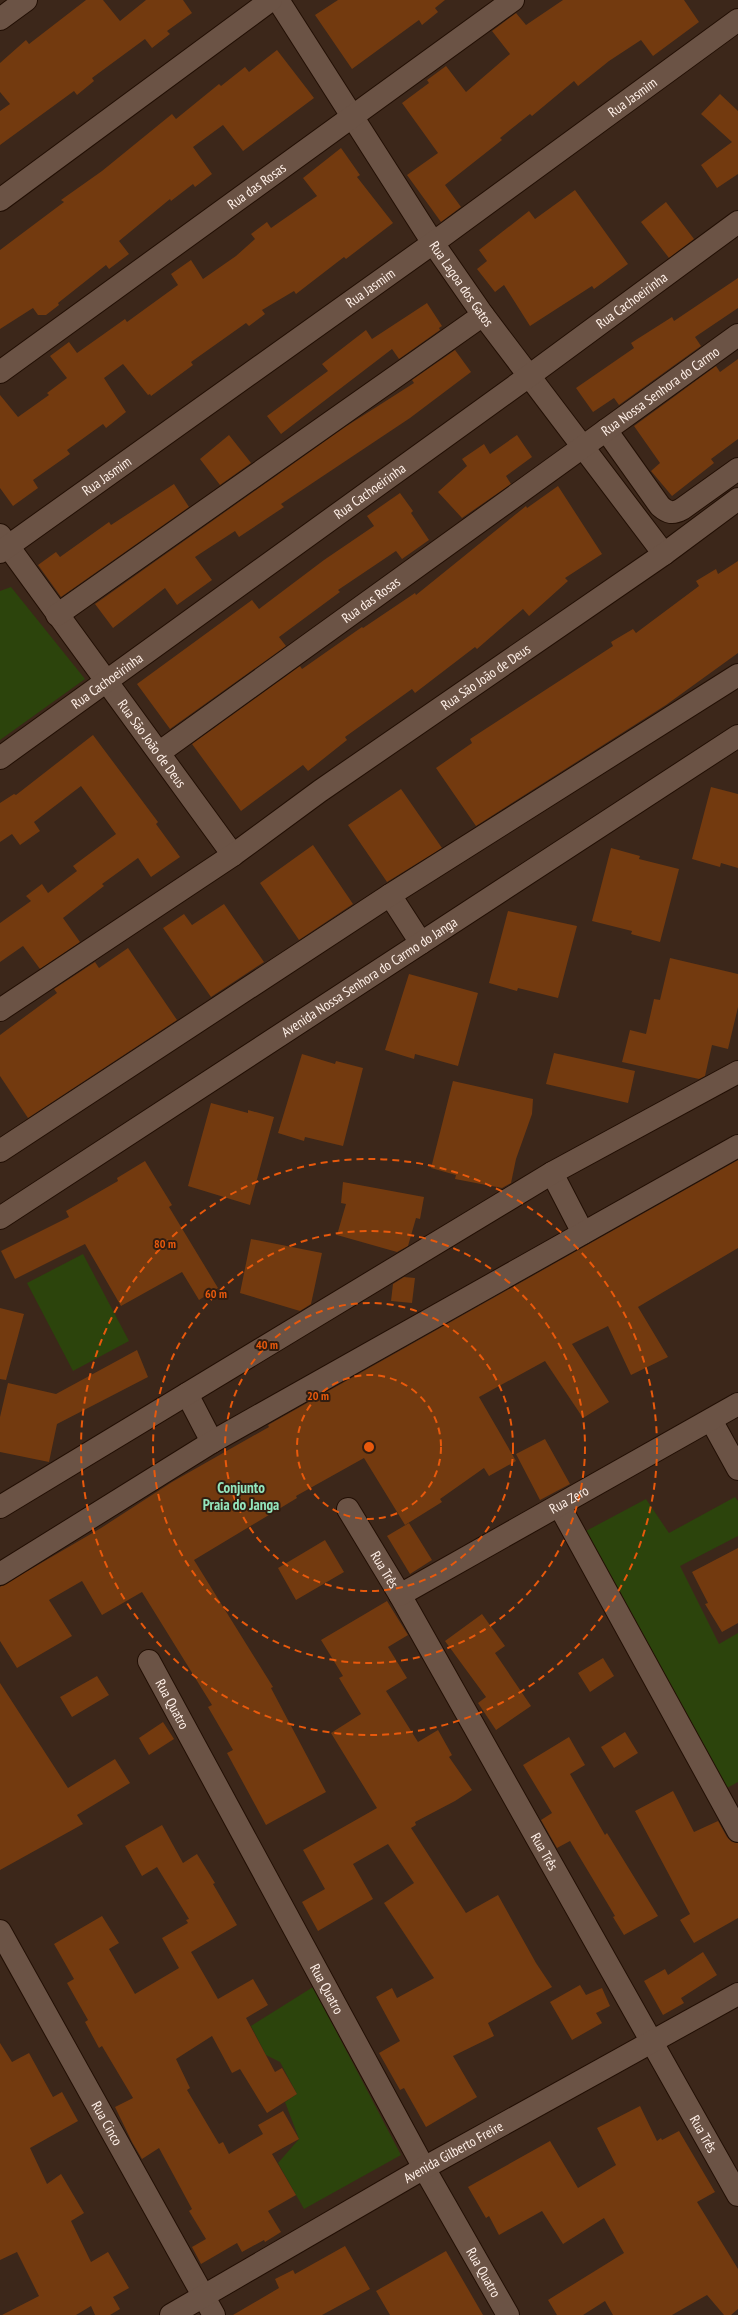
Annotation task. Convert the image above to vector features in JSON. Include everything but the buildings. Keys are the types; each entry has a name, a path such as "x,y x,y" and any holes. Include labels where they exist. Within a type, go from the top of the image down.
{"street":[{"path":"0,19 26,0"},
{"path":"0,200 272,0"},
{"name":"Rua Lagoa dos Gatos","path":"278,0 433,243 483,315 664,554"},
{"name":"Rua das Rosas","path":"0,372 513,0"},
{"name":"Rua Jasmim","path":"2,544 433,243 738,20"},
{"name":"Rua Cachoeirinha","path":"0,758 529,376 738,222"},
{"path":"57,616 483,315"},
{"name":"Rua Nossa Senhora do Carmo","path":"582,446 738,335"},
{"path":"606,430 660,506 667,512 674,513 682,509 738,469"},
{"name":"Rua das Rosas","path":"160,752 582,446"},
{"name":"Rua São João de Deus","path":"0,1010 233,855 320,791 664,554 738,499"},
{"name":"Rua São João de Deus","path":"2,544 160,752 233,855"},
{"path":"0,1151 390,895 738,675"},
{"name":"Avenida Nossa Senhora do Carmo do Janga","path":"0,1218 738,736"},
{"path":"390,895 421,943"},
{"path":"0,1507 552,1173 738,1072"},
{"path":"0,1574 212,1442 738,1146"},
{"path":"552,1173 583,1233"},
{"path":"186,1394 212,1442"},
{"name":"Rua Zero","path":"400,1595 560,1507 738,1404"},
{"path":"711,1420 738,1469"},
{"path":"560,1507 738,1831"},
{"name":"Rua Três","path":"348,1509 400,1595 738,2195"},
{"name":"Rua Quatro","path":"149,1661 424,2168 508,2315"},
{"name":"Rua Cinco","path":"0,1931 209,2306"},
{"name":"Avenida Gilberto Freire","path":"171,2315 209,2306 424,2168 738,1994"}],"green space":[{"path":"11,587 85,679 0,740 0,591"},
{"path":"83,1254 129,1341 73,1371 27,1283"},
{"path":"735,1497 738,1501 738,1536 680,1566 719,1644 738,1633 738,1782 727,1788 586,1531 646,1499 669,1533"},
{"path":"313,1987 401,2155 304,2209 278,2163 299,2139 285,2102 297,2094 280,2062 266,2055 251,2026"}],"district":[{"name":"Conjunto Praia do Janga","path":"241,1496"}]}
